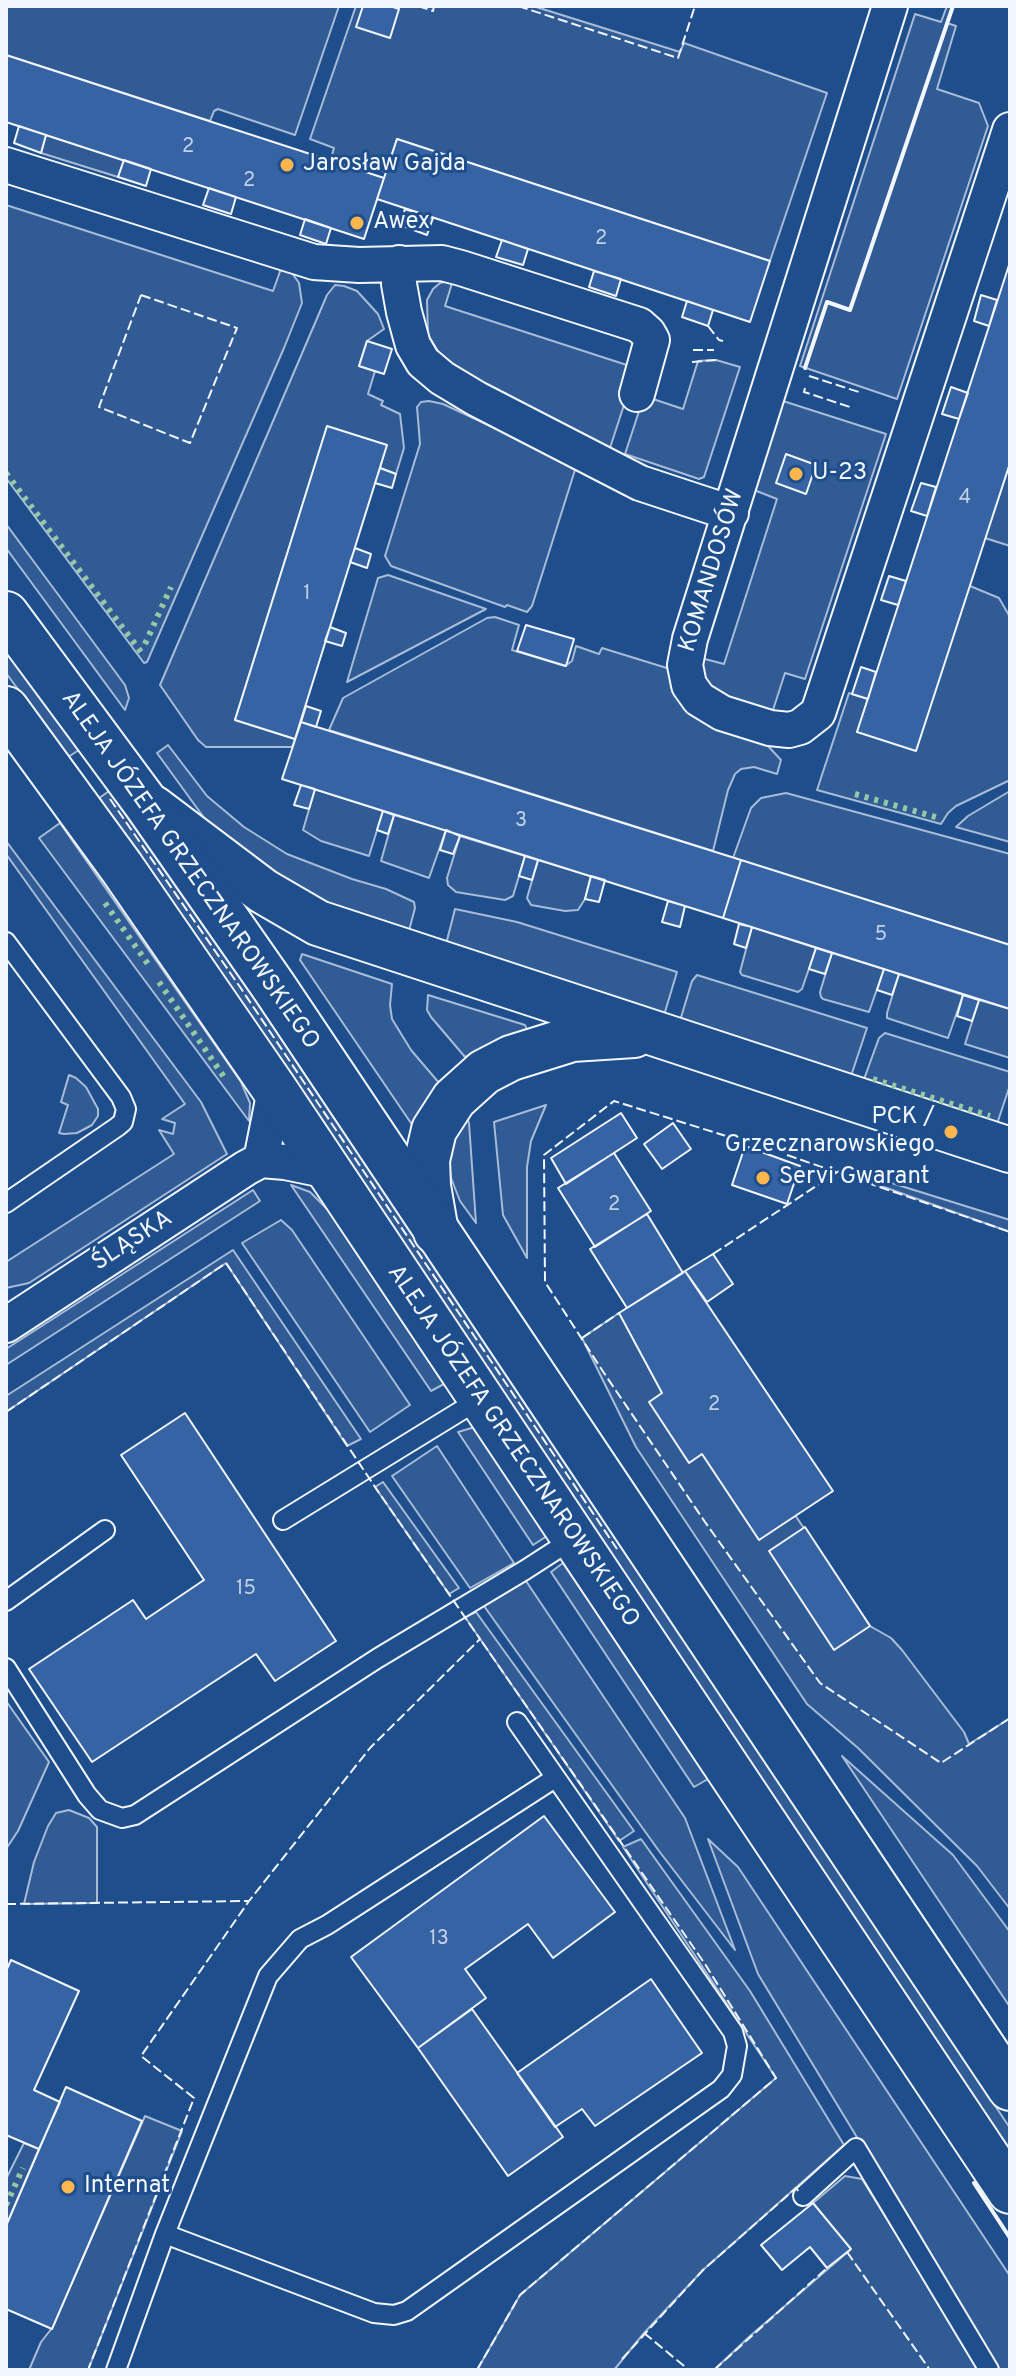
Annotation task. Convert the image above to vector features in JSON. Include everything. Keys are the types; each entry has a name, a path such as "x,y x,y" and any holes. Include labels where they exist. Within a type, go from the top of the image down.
{"main road":[{"name":"ALEJA JÓZEFA GRZECZNAROWSKIEGO","path":"6,614 145,802 274,987 1010,2088"},
{"name":"ALEJA JÓZEFA GRZECZNAROWSKIEGO","path":"6,709 122,868 275,1090 1010,2191"},
{"path":"145,802 263,891 318,923 1010,1150"},
{"path":"436,1232 427,1160 434,1130 454,1099 484,1072 511,1058 572,1039 664,1037"}],"street":[{"name":"KOMANDOSÓW","path":"890,6 690,639 685,665 689,685 699,699 722,713 770,728 789,730 800,727 818,713 1010,130"},
{"path":"6,165 314,262 442,263 639,325 652,340 637,394"},
{"path":"399,263 399,284 413,345 423,362 442,378 640,483 731,513"},
{"path":"275,1090 261,1160 329,1171"},
{"name":"ŚLĄSKA","path":"6,1325 261,1160"}],"lane":[{"path":"6,942 121,1097 126,1109 123,1122 117,1127 6,1203"},
{"path":"283,1520 480,1399"},
{"path":"6,1601 105,1530"},
{"path":"6,1668 87,1795 100,1810 122,1818 135,1815 365,1666 573,1539"},
{"path":"165,2234 374,2313 394,2315 407,2311 721,2089 732,2075 737,2046 733,2032 517,1722"},
{"path":"116,2370 165,2234 268,1976 300,1939 327,1925 555,1778"},
{"path":"803,2196 856,2148 989,2370"}],"shaded area":[{"path":"6,6 339,6 295,135 218,109 210,121 6,55"},
{"path":"356,6 533,6 680,52 684,43 827,93 770,261 397,139 386,172 332,155 334,148 310,139"},
{"path":"947,6 953,6 947,23 956,26 937,89 979,103 988,126 897,399 800,366 915,14 941,22"},
{"path":"46,135 124,160 118,177 41,153"},
{"path":"6,205 273,291 282,266 299,283 302,303 284,348 144,663 6,478"},
{"path":"453,280 445,306 636,368 609,451 445,363 428,335 427,300 440,283"},
{"path":"335,285 357,291 378,314 384,329 367,341 359,366 375,371 368,394 383,401 381,405 400,414 404,448 396,474 380,468 386,445 327,427 235,720 295,739 292,747 206,747 160,685 327,295"},
{"path":"716,360 740,367 704,477 699,479 625,454 644,396 683,409 698,361"},
{"path":"783,401 886,434 805,679 785,673 773,710 741,704 710,686 701,669 701,658 724,664 777,499 754,490"},
{"path":"421,402 443,404 538,448 575,470 532,606 527,612 391,566 385,556 420,444 417,407"},
{"path":"1010,463 1010,546 985,538"},
{"path":"6,524 125,685 129,698 125,710 6,548"},
{"path":"388,575 486,609 347,682 378,578"},
{"path":"970,586 999,598 1010,617 1010,780 956,806 941,824 817,790 849,693 868,699 857,732"},
{"path":"495,617 519,625 512,650 565,666 572,661 576,646 599,654 602,648 670,669 768,746 781,760 777,774 754,767 741,769 735,774 713,851 329,730 343,698 487,618"},
{"path":"6,651 79,750 68,757 6,673"},
{"path":"168,745 207,796 244,827 287,854 414,902 406,942 344,922 218,837 157,753"},
{"path":"315,789 383,811 369,856 321,841 303,830"},
{"path":"109,791 262,1009 1010,2128 1010,2153 98,799"},
{"path":"1010,791 1010,842 956,827 968,816"},
{"path":"786,793 1010,854 1010,945 733,858 751,808 761,798"},
{"path":"394,815 446,830 429,878 381,861"},
{"path":"60,823 241,1082 250,1103 249,1121 39,838"},
{"path":"460,836 525,856 513,896 505,900 456,892 448,885 447,878"},
{"path":"6,841 201,1102 227,1154 29,1283 6,1288 6,1262 174,1154 159,1130 173,1134 175,1123 162,1119 185,1104 6,854"},
{"path":"538,860 591,876 585,899 578,910 531,905 527,898"},
{"path":"455,909 517,922 677,972 662,1022 444,952"},
{"path":"752,927 816,948 802,989 798,992 742,975 740,972"},
{"path":"832,953 884,969 869,1012 821,997"},
{"path":"302,954 392,984 392,1019 411,1050 440,1084 415,1129 300,960"},
{"path":"899,974 963,995 948,1038 887,1018"},
{"path":"697,975 867,1028 850,1079 679,1024 692,981"},
{"path":"428,995 525,1025 527,1030 465,1057 431,1017 427,1010"},
{"path":"979,1000 1010,1009 1010,1058 965,1044"},
{"path":"885,1033 1010,1072 1010,1085 997,1124 863,1082 879,1038"},
{"path":"69,1075 86,1087 98,1109 98,1116 92,1125 77,1133 64,1134 59,1133 68,1105 61,1102"},
{"path":"546,1105 531,1141 527,1167 527,1258 503,1215 494,1122"},
{"path":"462,1108 469,1123 476,1223 460,1201 451,1178 449,1161"},
{"path":"850,1170 1010,1220 1010,1232 839,1171"},
{"path":"291,1185 310,1192 328,1210 444,1384 431,1391"},
{"path":"253,1190 260,1201 6,1365 6,1349"},
{"path":"281,1220 292,1230 410,1405 370,1432 242,1243"},
{"path":"233,1250 361,1439 347,1446 226,1263 6,1412 6,1396"},
{"path":"619,1313 795,1515 870,1626 891,1638 902,1650 964,1732 969,1744 1009,1719 1010,1909 977,1866 858,1748 807,1704 636,1447 582,1338"},
{"path":"475,1427 547,1536 533,1545 458,1432"},
{"path":"437,1446 514,1563 470,1588 392,1476"},
{"path":"383,1482 459,1588 449,1594 375,1487"},
{"path":"563,1563 708,1779 694,1787 551,1572"},
{"path":"526,1581 685,1818 735,1950 659,1851 484,1606"},
{"path":"476,1612 634,1831 619,1841 465,1617"},
{"path":"6,1701 49,1762 18,1831 6,1849"},
{"path":"842,1756 953,1855 1010,1932 1010,2007"},
{"path":"69,1810 89,1818 97,1827 97,1903 24,1904 34,1862 48,1826 56,1813"},
{"path":"641,1839 750,1991 844,2145 703,2270 614,2370 477,2370 520,2295 776,2078 623,1847"},
{"path":"708,1839 738,1867 1010,2276 1010,2370 998,2370 758,1974"},
{"path":"145,2116 182,2131 88,2370 29,2370 41,2342 52,2328"},
{"path":"24,2143 39,2149 6,2226 6,2179"},
{"path":"845,2176 862,2179 981,2370 714,2370 850,2250 813,2203"}],"building":[{"path":"363,6 399,9 390,38 356,27"},
{"path":"6,55 384,178 364,239 6,122"},
{"path":"19,126 46,135 41,153 14,143"},
{"path":"397,139 770,261 750,322 377,199"},
{"path":"124,160 151,169 146,186 118,177"},
{"path":"209,188 236,197 231,214 203,205"},
{"path":"405,209 433,218 427,235 400,225"},
{"path":"305,219 331,228 326,244 300,235"},
{"path":"502,240 528,249 523,265 496,257"},
{"path":"1010,262 1010,463 916,751 857,732"},
{"path":"594,271 621,279 616,296 589,287"},
{"path":"981,295 997,300 989,326 974,321"},
{"path":"687,301 713,310 708,326 682,317"},
{"path":"367,341 392,349 384,374 359,366"},
{"path":"951,387 968,393 959,419 942,414"},
{"path":"327,426 387,445 295,739 235,720"},
{"name":"U-23","path":"786,454 816,465 806,494 776,483"},
{"path":"380,468 396,474 392,488 375,483"},
{"path":"921,483 936,487 927,516 911,511"},
{"path":"355,548 371,554 367,568 350,562"},
{"path":"889,576 906,581 898,605 881,600"},
{"path":"526,625 574,639 566,666 517,651"},
{"path":"330,627 346,633 342,646 325,641"},
{"path":"861,667 876,672 868,699 852,694"},
{"path":"306,706 321,711 316,727 301,722"},
{"path":"301,722 741,860 723,918 282,779"},
{"path":"301,785 315,789 309,809 294,805"},
{"path":"383,811 394,815 388,834 377,830"},
{"path":"446,830 460,836 453,854 440,850"},
{"path":"525,856 538,860 532,880 519,876"},
{"path":"741,860 1010,945 1010,1009 723,918"},
{"path":"591,876 605,880 599,902 585,899"},
{"path":"668,901 685,906 680,927 662,922"},
{"path":"739,924 752,927 746,948 734,944"},
{"path":"816,948 832,953 825,974 809,969"},
{"path":"884,969 899,974 892,995 877,990"},
{"path":"963,995 979,1000 972,1021 957,1016"},
{"path":"621,1113 637,1138 566,1184 551,1158"},
{"path":"673,1123 691,1149 662,1169 644,1144"},
{"path":"745,1146 800,1166 787,1204 732,1185"},
{"path":"614,1153 651,1211 595,1247 558,1188"},
{"path":"647,1214 683,1273 627,1308 590,1249"},
{"path":"713,1254 733,1284 707,1302 685,1271"},
{"path":"685,1271 833,1491 759,1540 702,1454 689,1463 649,1402 662,1393 619,1313"},
{"path":"185,1413 336,1641 275,1681 256,1654 92,1762 29,1669 133,1600 146,1619 204,1580 121,1455"},
{"path":"805,1527 870,1626 834,1650 769,1551"},
{"path":"544,1816 615,1912 553,1958 528,1924 465,1969 486,1998 418,2048 351,1957"},
{"path":"11,1960 79,1991 34,2090 60,2102 39,2149 6,2135 6,1971"},
{"path":"651,1979 702,2053 595,2126 582,2109 555,2127 517,2073"},
{"path":"472,2009 563,2137 508,2176 418,2048"},
{"name":"Internat","path":"66,2087 142,2121 52,2329 6,2309 6,2226"},
{"path":"813,2203 851,2249 827,2268 810,2247 782,2270 761,2245"}],"hedge":[{"path":"6,473 141,652"},
{"path":"145,644 171,587"},
{"path":"855,794 939,818"},
{"path":"105,903 150,967"},
{"path":"159,982 224,1077"},
{"path":"873,1079 990,1116"},
{"path":"6,2205 23,2168"}],"fence":[{"path":"418,6 433,11 434,6"},
{"path":"518,6 678,58 695,6"},
{"path":"141,295 237,328 190,443 99,407 141,295"},
{"path":"708,326 723,341"},
{"path":"693,350 714,350"},
{"path":"692,362 716,360"},
{"path":"809,376 862,393"},
{"path":"805,388 804,392 853,408"},
{"path":"110,799 240,987 617,1549"},
{"path":"726,1136 614,1101 544,1155 545,1282 705,1522 820,1683 941,1763 1010,1718"},
{"path":"787,1155 1010,1232"},
{"path":"713,1254 839,1171"},
{"path":"6,1412 226,1263 480,1639 370,1748 249,1901 141,2056 194,2098 88,2370"},
{"path":"582,1338 619,1313"},
{"path":"477,2370 520,2295 776,2078 705,1964 480,1639"},
{"path":"6,1904 249,1901"},
{"path":"622,2359 703,2270 796,2188 800,2193"},
{"path":"847,2252 930,2370"},
{"path":"714,2370 827,2268"},
{"path":"644,2333 689,2370"}],"wall":[{"path":"805,368 827,302 850,310 953,6"},
{"path":"974,2183 1010,2238"}],"place":[{"name":"Jarosław Gajda","path":"287,165"},
{"name":"Awex","path":"357,223"},
{"name":"U-23","path":"796,474"},
{"name":"PCK / Grzecznarowskiego","path":"951,1132"},
{"name":"Servi Gwarant","path":"763,1178"},
{"name":"Internat","path":"68,2187"}]}
